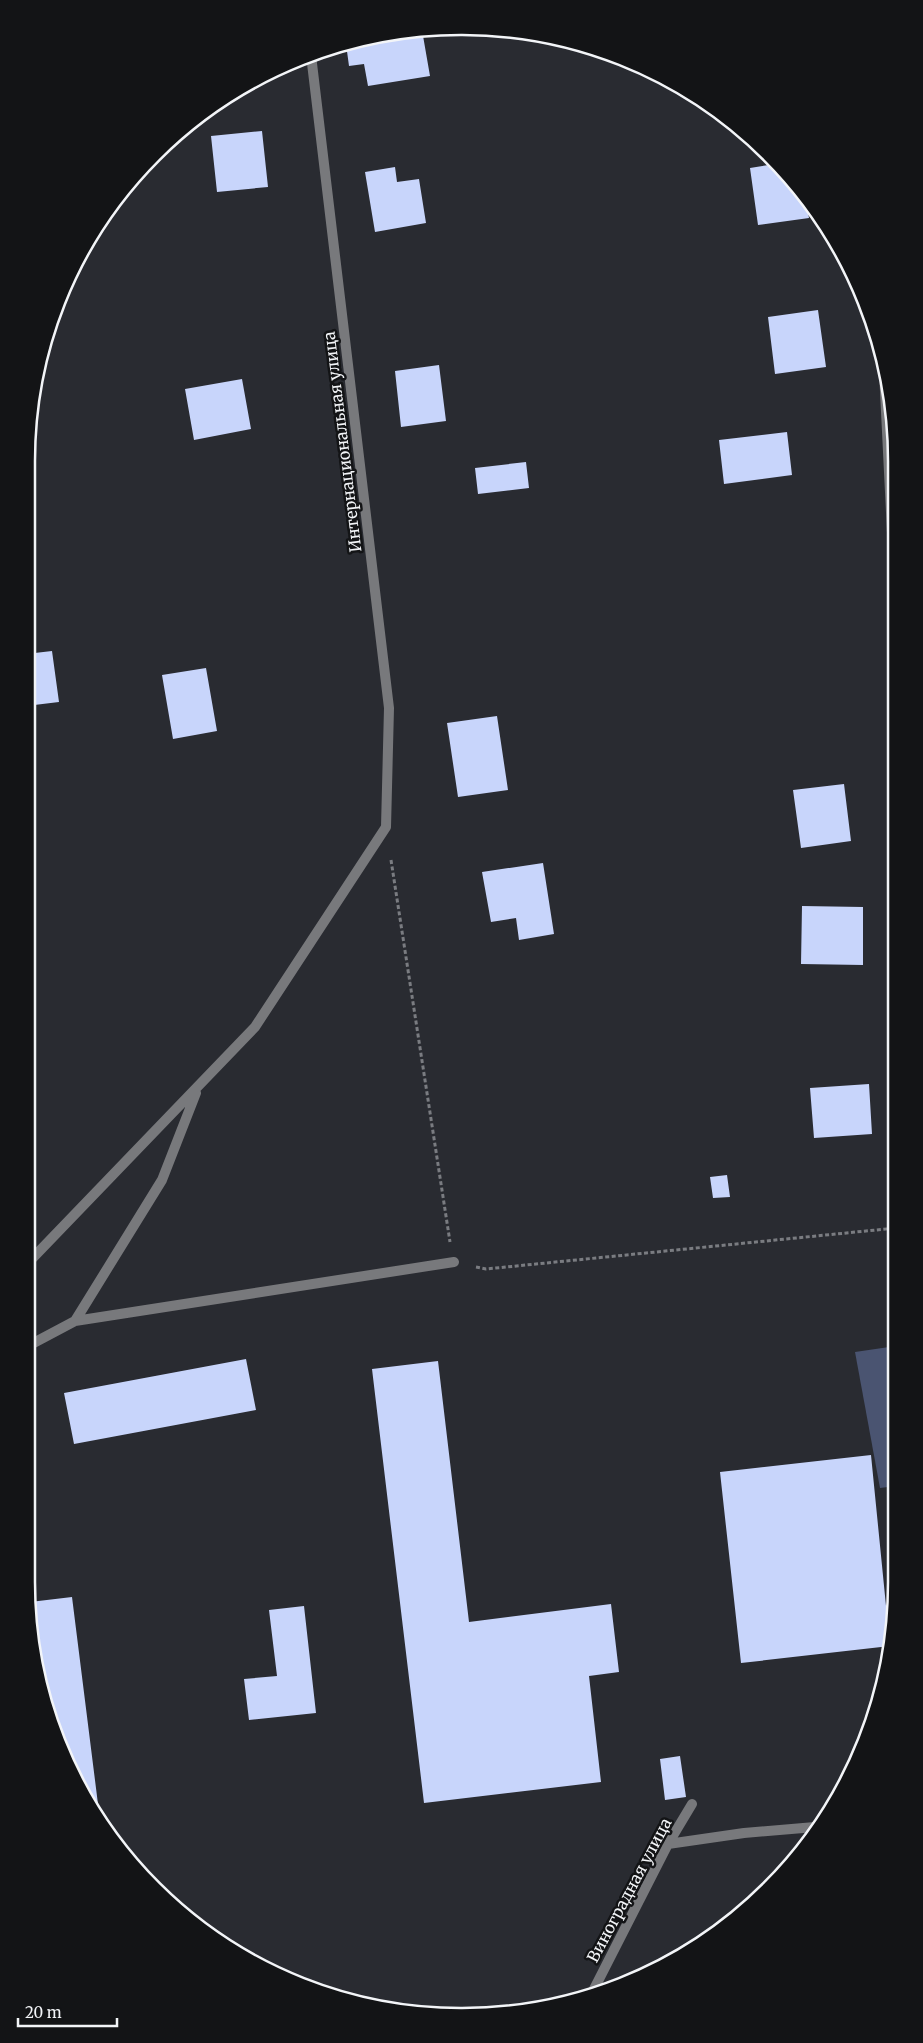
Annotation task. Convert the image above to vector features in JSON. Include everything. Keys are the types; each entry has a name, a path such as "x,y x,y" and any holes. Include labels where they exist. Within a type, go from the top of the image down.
{"street":[{"name":"Интернациональная улица","path":"312,62 388,708 386,827"},
{"path":"35,1256 255,1027 386,827"},
{"path":"75,1321 162,1180 198,1087"},
{"path":"35,1342 75,1321 454,1262"},
{"name":"Виноградная улица","path":"597,1986 668,1844 692,1804"},
{"path":"668,1844 744,1833 809,1827"}],"path":[{"path":"386,827 454,1262 486,1269 888,1229"}],"shaded area":[{"path":"888,1347 888,1487 880,1488 855,1352"}],"building":[{"path":"423,37 430,76 368,86 364,64 349,66 347,51 378,43"},
{"path":"262,131 268,187 217,192 211,136"},
{"path":"768,165 800,202 809,218 758,225 750,168"},
{"path":"395,167 397,182 419,179 426,223 375,232 365,172"},
{"path":"818,310 826,367 775,374 768,317"},
{"path":"439,365 446,421 401,427 395,371"},
{"path":"242,379 251,429 194,440 185,389"},
{"path":"787,432 792,475 724,484 719,440"},
{"path":"526,462 529,488 478,494 475,468"},
{"path":"52,651 59,702 35,705 35,653"},
{"path":"206,668 217,731 173,739 162,675"},
{"path":"497,716 508,790 458,797 447,723"},
{"path":"844,784 851,841 801,848 793,790"},
{"path":"543,863 554,934 519,940 516,918 491,922 482,872"},
{"path":"802,906 863,907 863,965 801,964"},
{"path":"869,1084 872,1134 814,1138 810,1088"},
{"path":"727,1175 730,1197 713,1198 710,1177"},
{"path":"246,1359 256,1410 74,1444 64,1393"},
{"path":"438,1361 469,1622 611,1604 619,1672 589,1676 601,1782 424,1803 372,1369"},
{"path":"871,1455 887,1612 883,1647 741,1663 720,1472"},
{"path":"72,1597 98,1804 67,1745 58,1719 43,1665 36,1601"},
{"path":"304,1606 316,1713 249,1720 244,1679 277,1676 269,1610"},
{"path":"680,1756 686,1797 665,1800 660,1759"}]}
